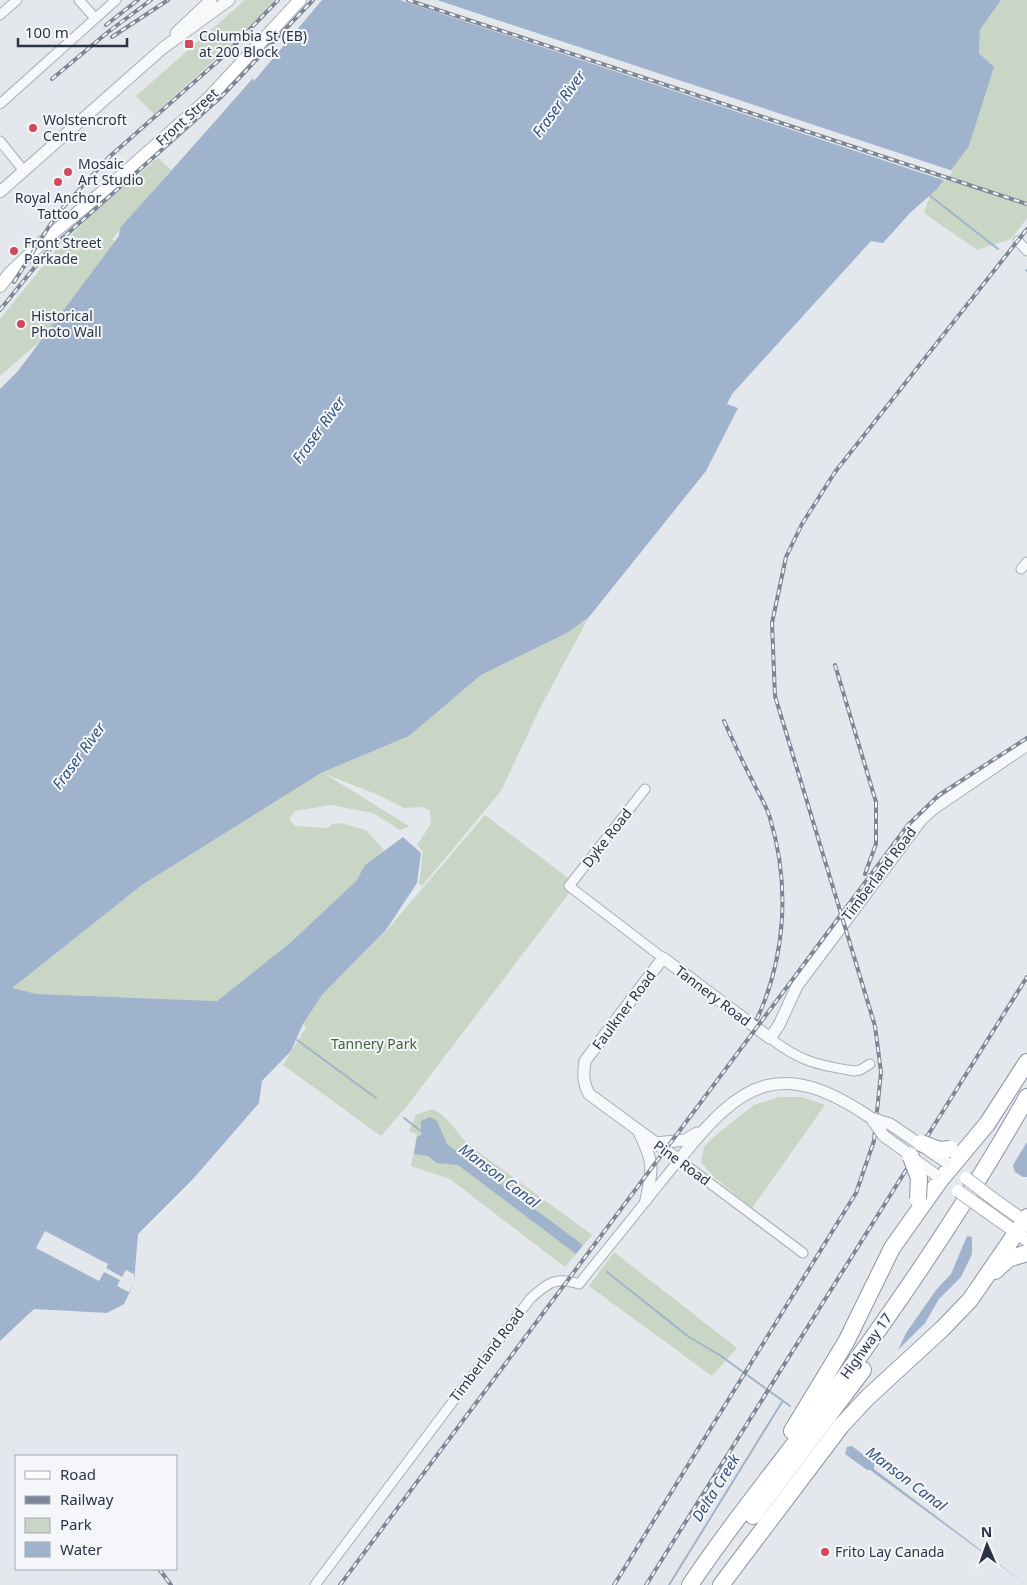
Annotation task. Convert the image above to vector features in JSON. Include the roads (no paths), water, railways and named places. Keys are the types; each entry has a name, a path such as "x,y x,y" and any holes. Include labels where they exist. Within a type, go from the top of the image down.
{"highway":[{"path":"715,1548 789,1436 836,1360 882,1267 916,1207 944,1171 987,1124 1027,1062"},
{"name":"Highway 17","path":"690,1585 715,1548 832,1394 898,1303 1006,1134 1027,1097"},
{"name":"Highway 17","path":"703,1585 841,1401 908,1307 1027,1118"},
{"path":"921,1143 939,1150 956,1148 970,1140 987,1124"},
{"path":"911,1157 919,1178 916,1207"},
{"path":"721,1585 841,1426 880,1384 956,1314 980,1286 1024,1227"},
{"path":"980,1286 1008,1259 1027,1253"}],"main road":[{"name":"Front Street","path":"0,286 10,273 47,238 112,184 207,100 300,0"},
{"path":"944,1171 966,1178 996,1201 1024,1227"},
{"path":"944,1171 958,1190 989,1213 1024,1227"}],"street":[{"path":"0,15 17,0"},
{"path":"79,0 95,18"},
{"path":"0,104 116,0"},
{"path":"163,48 174,34 211,0"},
{"path":"0,192 163,48 229,0"},
{"path":"0,141 24,171"},
{"path":"1018,241 1027,251"},
{"name":"Timberland Road","path":"770,1038 779,1025 797,986 921,820 933,809 1027,745"},
{"name":"Dyke Road","path":"569,886 645,789"},
{"name":"Tannery Road","path":"569,886 795,1057 810,1062 854,1070 860,1070 870,1064"},
{"name":"Faulkner Road","path":"585,1061 663,958"},
{"name":"Pine Road","path":"585,1061 583,1078 589,1094 803,1252"},
{"path":"679,1160 703,1130 730,1104 746,1093 764,1087 802,1084 820,1088 871,1118 890,1124 921,1143 944,1171"},
{"path":"871,1118 884,1136 911,1157 944,1171"},
{"path":"656,1143 685,1140 703,1130"},
{"path":"639,1131 653,1168 646,1200"},
{"name":"Timberland Road","path":"315,1585 530,1299 544,1286 563,1279 579,1284 679,1160"}],"water":[{"name":"Fraser River","path":"320,0 1001,0 980,30 979,53 994,67 969,146 937,189 910,213 883,243 871,241 732,394 727,404 738,408 706,471 589,617 567,633 481,675 409,736 321,773 142,885 12,988 37,994 217,1001 291,942 356,881 365,865 403,837 421,853 417,883 386,930 322,995 303,1024 291,1051 262,1081 259,1103 193,1179 138,1234 134,1283 124,1304 107,1313 34,1309 0,1341 0,389 18,371 119,236 120,228"},
{"path":"430,1117 437,1121 447,1144 583,1245 576,1254 458,1165 437,1163 428,1156 414,1154 417,1137 421,1135 421,1121"},
{"path":"1027,1142 1027,1177 1023,1177 1015,1172 1013,1165"},
{"path":"967,1236 972,1237 972,1254 961,1277 939,1299 925,1323 898,1350 906,1333 936,1290 951,1274"},
{"path":"852,1446 874,1463 874,1469 1027,1585 870,1470 867,1470 845,1454 847,1447"}],"waterway":[{"path":"929,195 998,249"},
{"name":"Manson Canal","path":"297,1040 376,1098"},
{"name":"Manson Canal","path":"404,1118 422,1132"},
{"name":"Manson Canal","path":"607,1272 689,1337 721,1356 790,1406"},
{"name":"Delta Creek","path":"669,1585 782,1402"}],"railway":[{"path":"106,25 138,0"},
{"path":"52,79 108,32 151,0"},
{"path":"112,37 168,0"},
{"path":"14,282 57,214 108,158 226,54 278,0"},
{"path":"0,310 47,252 221,97 313,0"},
{"path":"408,0 1027,204"},
{"path":"614,1585 856,1193 874,1141 881,1072 875,1026 775,696 772,623 786,557 802,524 835,472 1027,229"},
{"path":"835,665 876,802 876,844 865,874"},
{"path":"724,721 768,813 780,868 782,920 779,945 767,995 757,1019"},
{"path":"340,1585 908,825 939,795 1027,738"},
{"path":"646,1585 1027,977"},
{"path":"160,1570 171,1585"}],"place":[{"name":"Columbia St (EB) at 200 Block","path":"189,44"},
{"name":"Wolstencroft Centre","path":"33,128"},
{"name":"Mosaic Art Studio","path":"68,172"},
{"name":"Royal Anchor Tattoo","path":"58,182"},
{"name":"Front Street Parkade","path":"14,251"},
{"name":"Historical Photo Wall","path":"21,324"},
{"name":"Frito Lay Canada","path":"825,1552"}],"park label":[{"name":"Tannery Park","path":"374,1044"}]}
